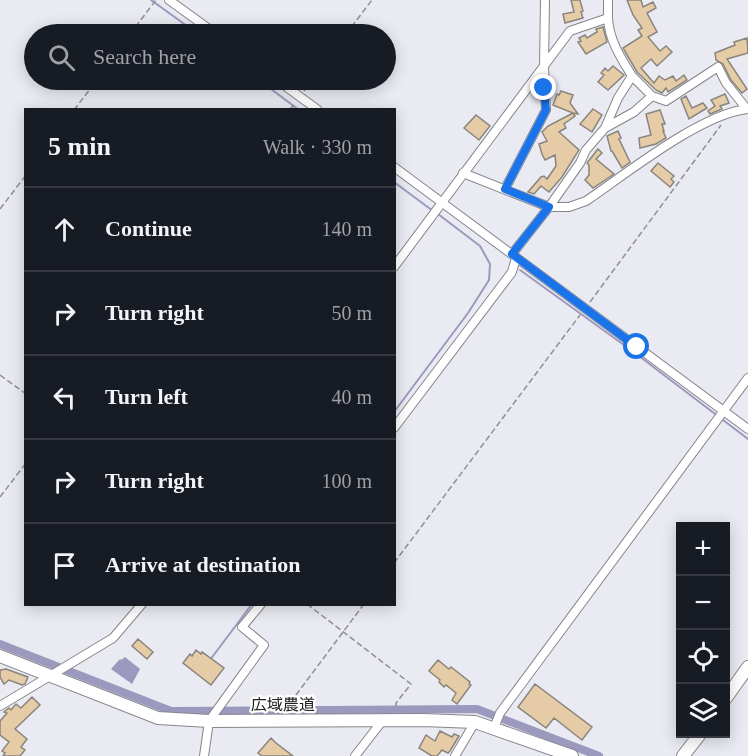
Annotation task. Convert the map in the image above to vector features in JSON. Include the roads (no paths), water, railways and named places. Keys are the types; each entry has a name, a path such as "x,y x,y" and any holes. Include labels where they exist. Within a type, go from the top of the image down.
{"street":[{"path":"170,0 202,24"},
{"path":"505,189 546,110 545,0"},
{"path":"463,173 549,207 569,207 586,201 691,130 747,109 726,83 718,67 666,101 652,96 632,76 618,52 609,32 608,0"},
{"path":"396,264 570,31 608,18"},
{"path":"396,425 512,272 514,256 580,163 586,150 605,128 618,98 632,76"},
{"path":"291,90 315,108"},
{"path":"605,128 634,112 652,96"},
{"path":"396,168 748,429"},
{"path":"494,728 500,713 748,378"},
{"path":"0,706 113,638 140,606"},
{"path":"204,756 209,721 264,645 242,627 259,606"},
{"name":"広域農道","path":"0,656 159,718 209,721 475,722 568,755"},
{"path":"730,692 748,667"},
{"path":"355,756 383,720"},
{"path":"455,756 475,722"},
{"path":"683,756 697,738"}],"waterway":[{"path":"151,0 184,24"},
{"path":"272,90 296,108"},
{"path":"396,183 433,211"},
{"path":"396,409 468,313 489,280 490,264 480,246 438,214"},
{"path":"520,270 635,353 748,439"},
{"path":"210,660 250,606"},
{"path":"0,644 171,711 477,709 599,756"}]}
